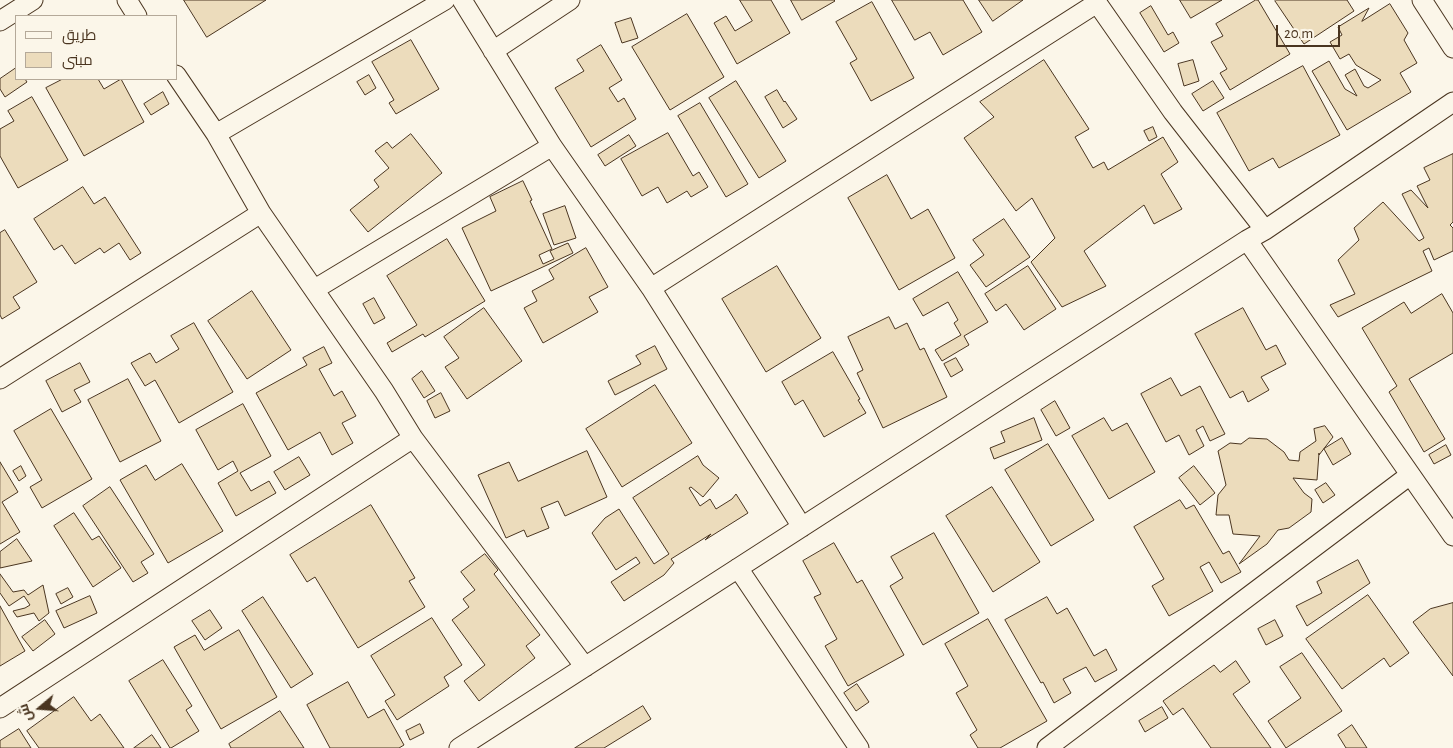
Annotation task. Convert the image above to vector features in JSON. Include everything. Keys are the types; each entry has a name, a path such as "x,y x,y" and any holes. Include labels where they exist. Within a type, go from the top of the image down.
{"street":[{"path":"0,21 33,0"},
{"path":"126,0 136,15"},
{"path":"216,134 445,0"},
{"path":"462,0 552,146 651,288 802,527"},
{"path":"493,51 570,0"},
{"path":"1422,0 1452,44"},
{"path":"651,288 1096,2 1173,112 1265,230"},
{"path":"178,78 216,134 262,213 414,438 585,667"},
{"path":"459,748 1265,230 1453,102"},
{"path":"314,289 552,146"},
{"path":"0,379 262,213"},
{"path":"1247,240 1453,536"},
{"path":"0,708 414,438"},
{"path":"1047,748 1410,475"},
{"path":"738,568 859,748"}],"building":[{"path":"184,0 266,0 207,37"},
{"path":"740,0 771,0 790,33 737,64 714,23 726,16 735,31 752,21"},
{"path":"791,0 834,0 835,1 802,20"},
{"path":"892,0 963,0 982,32 943,55 930,32 915,40"},
{"path":"979,0 1023,0 993,21"},
{"path":"1180,0 1222,0 1191,18"},
{"path":"1258,0 1290,54 1230,90 1220,73 1227,69 1211,42 1223,36 1216,24"},
{"path":"1276,0 1347,0 1354,11 1304,44"},
{"path":"872,2 914,78 871,101 850,63 857,59 836,22"},
{"path":"1390,4 1408,33 1404,40 1417,63 1400,73 1411,92 1347,130 1312,71 1329,61 1345,89 1357,96 1345,75 1355,69 1364,86 1368,88 1381,80 1356,65 1349,54 1340,59 1330,42 1342,35 1338,27 1369,8 1362,21"},
{"path":"1151,6 1168,35 1173,32 1179,43 1164,52 1140,13"},
{"path":"687,14 724,77 670,110 632,47"},
{"path":"631,18 638,38 622,43 615,23"},
{"path":"411,40 439,89 396,114 389,103 394,100 372,62"},
{"path":"601,45 622,80 609,88 618,102 624,98 636,119 591,147 555,88 584,71 577,60"},
{"path":"1044,60 1089,129 1075,137 1093,168 1104,162 1108,170 1163,137 1178,162 1161,174 1182,209 1154,224 1144,205 1084,251 1106,286 1062,307 1031,262 1055,238 1032,198 1016,211 964,138 994,117 980,102"},
{"path":"1193,60 1199,81 1184,86 1178,64"},
{"path":"1303,66 1340,135 1279,168 1273,158 1249,171 1217,113"},
{"path":"15,69 15,80 26,80 27,82 5,97 0,89 0,79"},
{"path":"369,75 376,88 365,95 357,82"},
{"path":"61,80 99,80 104,89 122,80 144,122 84,156 46,88"},
{"path":"736,81 786,161 759,178 709,98"},
{"path":"1213,81 1224,98 1203,111 1192,94"},
{"path":"777,90 797,119 783,128 765,97"},
{"path":"163,92 169,104 151,115 144,104"},
{"path":"32,97 68,160 18,188 0,156 0,129 14,121 8,111"},
{"path":"700,103 748,184 726,197 678,116"},
{"path":"1153,127 1157,137 1149,141 1144,131"},
{"path":"668,133 693,176 699,172 708,187 691,197 687,191 667,203 658,187 642,196 621,159"},
{"path":"411,134 442,173 368,232 350,210 379,187 374,180 389,168 375,151 387,142 392,148"},
{"path":"629,135 636,146 605,166 598,155"},
{"path":"1453,154 1453,222 1450,225 1453,228 1453,251 1434,260 1429,248 1423,251 1432,271 1338,317 1330,305 1355,294 1338,260 1359,240 1354,228 1383,202 1419,241 1424,238 1402,194 1411,190 1428,208 1417,186 1430,180 1424,168"},
{"path":"887,175 911,219 928,209 955,258 899,290 848,198"},
{"path":"523,181 552,249 539,255 543,264 554,259 550,251 568,243 573,253 491,291 462,228 496,211 490,197"},
{"path":"83,187 94,204 105,197 141,253 130,260 119,243 104,253 100,248 75,264 62,245 54,250 34,219"},
{"path":"565,206 576,238 554,245 543,214"},
{"path":"1004,219 1030,257 986,287 970,265 984,255 973,240"},
{"path":"5,230 37,282 13,297 20,308 2,319 0,315 0,233"},
{"path":"447,239 485,301 425,337 423,334 392,352 387,343 417,325 387,276"},
{"path":"586,248 608,287 589,297 598,312 543,343 524,308 537,301 532,291 554,279 549,270"},
{"path":"777,266 821,338 766,372 722,299"},
{"path":"1028,266 1056,309 1024,330 1006,304 996,311 985,294"},
{"path":"958,272 988,322 964,336 969,345 942,361 935,350 961,335 954,323 958,320 948,302 923,316 913,299"},
{"path":"252,291 291,350 247,379 208,321"},
{"path":"1442,294 1453,313 1453,353 1409,379 1445,439 1424,452 1389,392 1397,386 1362,328 1404,302 1411,313"},
{"path":"374,298 385,318 374,324 363,304"},
{"path":"484,308 522,361 467,399 445,367 459,358 444,337"},
{"path":"1243,308 1266,350 1276,345 1286,364 1261,377 1269,390 1248,402 1243,391 1230,398 1195,334"},
{"path":"889,317 895,329 907,323 920,350 924,348 947,397 883,428 857,373 863,370 848,337"},
{"path":"194,323 233,392 179,423 155,380 145,386 131,363 150,353 156,363 179,349 171,336"},
{"path":"655,346 667,369 615,395 608,381 641,364 636,356"},
{"path":"324,347 332,363 319,369 334,396 342,391 356,416 342,423 353,443 332,455 320,432 288,450 256,393 307,365 303,358"},
{"path":"833,352 866,413 824,437 803,400 795,405 782,382"},
{"path":"956,358 963,370 951,377 944,364"},
{"path":"80,363 90,382 74,390 81,402 62,412 46,381"},
{"path":"422,371 435,391 424,398 412,379"},
{"path":"1171,378 1181,396 1200,386 1225,434 1210,441 1203,426 1196,430 1204,446 1189,455 1179,435 1166,442 1141,394"},
{"path":"128,379 161,441 120,462 88,400"},
{"path":"655,385 692,443 622,487 586,429"},
{"path":"441,393 450,411 435,418 427,401"},
{"path":"1055,401 1070,428 1056,436 1041,410"},
{"path":"243,404 271,456 240,473 251,491 269,481 276,493 236,516 218,483 238,471 233,461 218,470 196,430"},
{"path":"51,409 92,479 42,508 30,487 42,480 14,431"},
{"path":"1034,418 1042,440 994,459 990,448 1005,442 1001,432"},
{"path":"1104,418 1112,431 1127,423 1155,472 1109,499 1072,436"},
{"path":"1325,426 1333,437 1319,455 1319,453 1317,480 1293,478 1304,493 1312,499 1311,512 1289,528 1278,530 1267,544 1239,564 1260,536 1233,534 1229,515 1216,515 1218,495 1226,485 1218,451 1230,443 1241,444 1249,438 1267,439 1284,452 1289,460 1299,461 1300,452 1316,441 1314,429"},
{"path":"1342,438 1351,454 1333,465 1324,449"},
{"path":"1048,444 1094,520 1051,546 1005,470"},
{"path":"1446,445 1451,455 1434,464 1429,455"},
{"path":"587,451 607,497 565,516 558,501 541,508 549,528 527,537 524,530 506,538 478,475 509,462 518,481"},
{"path":"698,456 703,465 719,478 703,497 691,487 689,488 700,506 710,499 716,509 732,499 736,494 748,513 671,559 674,563 664,575 624,601 611,582 640,563 636,557 616,570 592,533 605,518 619,509 654,564 669,554 633,498"},
{"path":"299,457 310,475 285,490 274,472"},
{"path":"0,462 18,492 2,502 20,532 0,544"},
{"path":"182,464 223,531 168,563 120,480 146,465 155,480"},
{"path":"21,466 26,476 19,481 13,471"},
{"path":"1194,466 1215,493 1200,505 1179,478"},
{"path":"1326,483 1335,495 1323,503 1315,490"},
{"path":"110,487 154,554 141,562 148,573 133,582 83,506"},
{"path":"992,487 1040,562 993,592 946,516"},
{"path":"1180,500 1186,509 1194,505 1223,554 1229,551 1241,572 1221,583 1209,562 1200,567 1213,591 1169,616 1152,586 1164,579 1134,527"},
{"path":"371,505 415,578 409,581 425,607 358,648 315,577 307,582 290,555"},
{"path":"74,513 92,540 99,536 121,568 93,587 54,526"},
{"path":"934,533 979,613 923,645 890,586 903,578 891,557"},
{"path":"17,539 32,561 0,568 0,552"},
{"path":"834,543 857,583 862,580 904,655 848,686 825,646 837,639 814,597 821,594 803,561"},
{"path":"485,554 498,570 494,574 540,635 526,646 535,658 479,701 464,681 485,665 452,620 469,607 463,599 475,590 461,572"},
{"path":"1358,560 1370,583 1307,626 1296,606 1322,593 1317,582"},
{"path":"0,574 13,592 24,590 28,595 43,585 49,613 39,621 34,613 17,617 13,611 30,605 24,596 9,606 0,593"},
{"path":"68,588 73,597 61,604 56,594"},
{"path":"1368,595 1409,653 1390,667 1384,658 1342,689 1306,639"},
{"path":"90,596 97,613 64,628 56,611"},
{"path":"263,597 313,674 291,688 242,611"},
{"path":"1047,597 1057,614 1067,608 1094,656 1106,649 1117,670 1095,682 1086,667 1063,679 1071,693 1054,703 1005,620"},
{"path":"1453,603 1453,676 1413,622 1430,609"},
{"path":"0,606 25,651 0,666"},
{"path":"210,610 222,628 205,640 192,621"},
{"path":"432,618 462,665 444,677 449,686 397,720 385,701 395,695 371,656"},
{"path":"988,619 1047,721 1000,748 978,748 970,735 977,730 956,693 968,686 945,644"},
{"path":"45,620 55,634 33,651 22,637"},
{"path":"1275,620 1283,636 1266,645 1258,629"},
{"path":"239,630 277,697 221,729 174,647 195,635 204,650"},
{"path":"1302,653 1342,711 1286,748 1268,721 1301,698 1280,667"},
{"path":"163,660 192,706 186,710 199,731 171,748 129,681"},
{"path":"1236,661 1250,682 1233,694 1271,748 1211,748 1183,708 1173,715 1163,701 1214,665 1220,672"},
{"path":"348,682 368,718 384,709 404,745 399,748 330,748 307,705"},
{"path":"857,684 869,702 856,711 844,693"},
{"path":"74,697 91,721 100,714 124,748 39,748 27,731"},
{"path":"643,706 651,719 604,748 575,748"},
{"path":"1162,707 1168,718 1145,732 1139,721"},
{"path":"280,711 304,748 231,748 229,744"},
{"path":"420,724 424,733 410,740 406,731"},
{"path":"1352,725 1367,748 1346,748 1338,735"},
{"path":"19,729 31,748 0,748 0,741"},
{"path":"152,735 161,748 134,748"}]}
